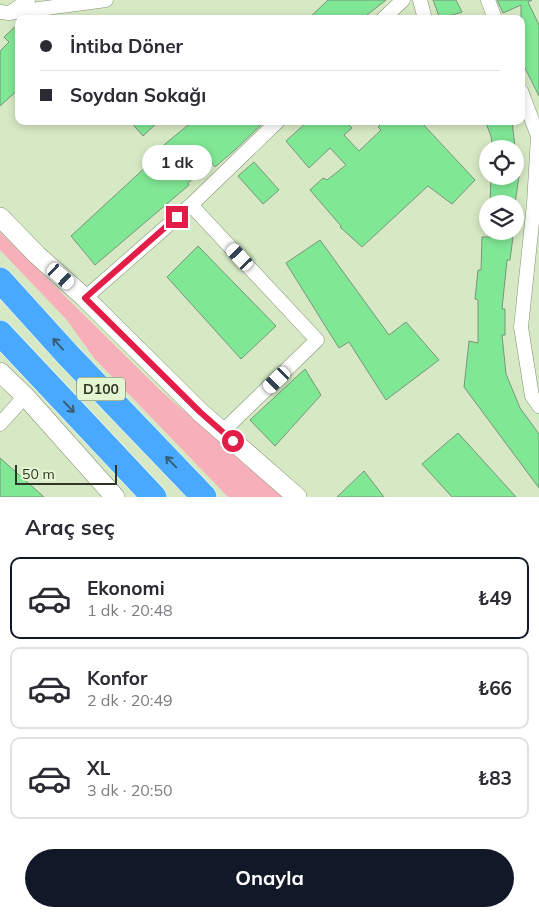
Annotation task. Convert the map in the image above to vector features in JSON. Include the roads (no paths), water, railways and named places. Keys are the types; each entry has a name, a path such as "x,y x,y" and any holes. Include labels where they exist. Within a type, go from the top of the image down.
{"highway":[{"name":"D100","path":"0,280 68,355 204,497"},
{"name":"D100","path":"0,333 154,497"}],"main road":[{"path":"0,217 200,412 297,497"},
{"path":"0,372 115,497"}],"street":[{"path":"5,13 28,0"},
{"path":"5,13 52,9 106,0"},
{"path":"387,15 403,0"},
{"path":"420,0 424,15"},
{"path":"488,0 494,15"},
{"path":"525,102 538,136 534,204 521,327 532,396 539,406"},
{"path":"85,298 192,205 274,125"},
{"path":"192,205 317,340 223,432"},
{"path":"0,424 24,396"}]}
